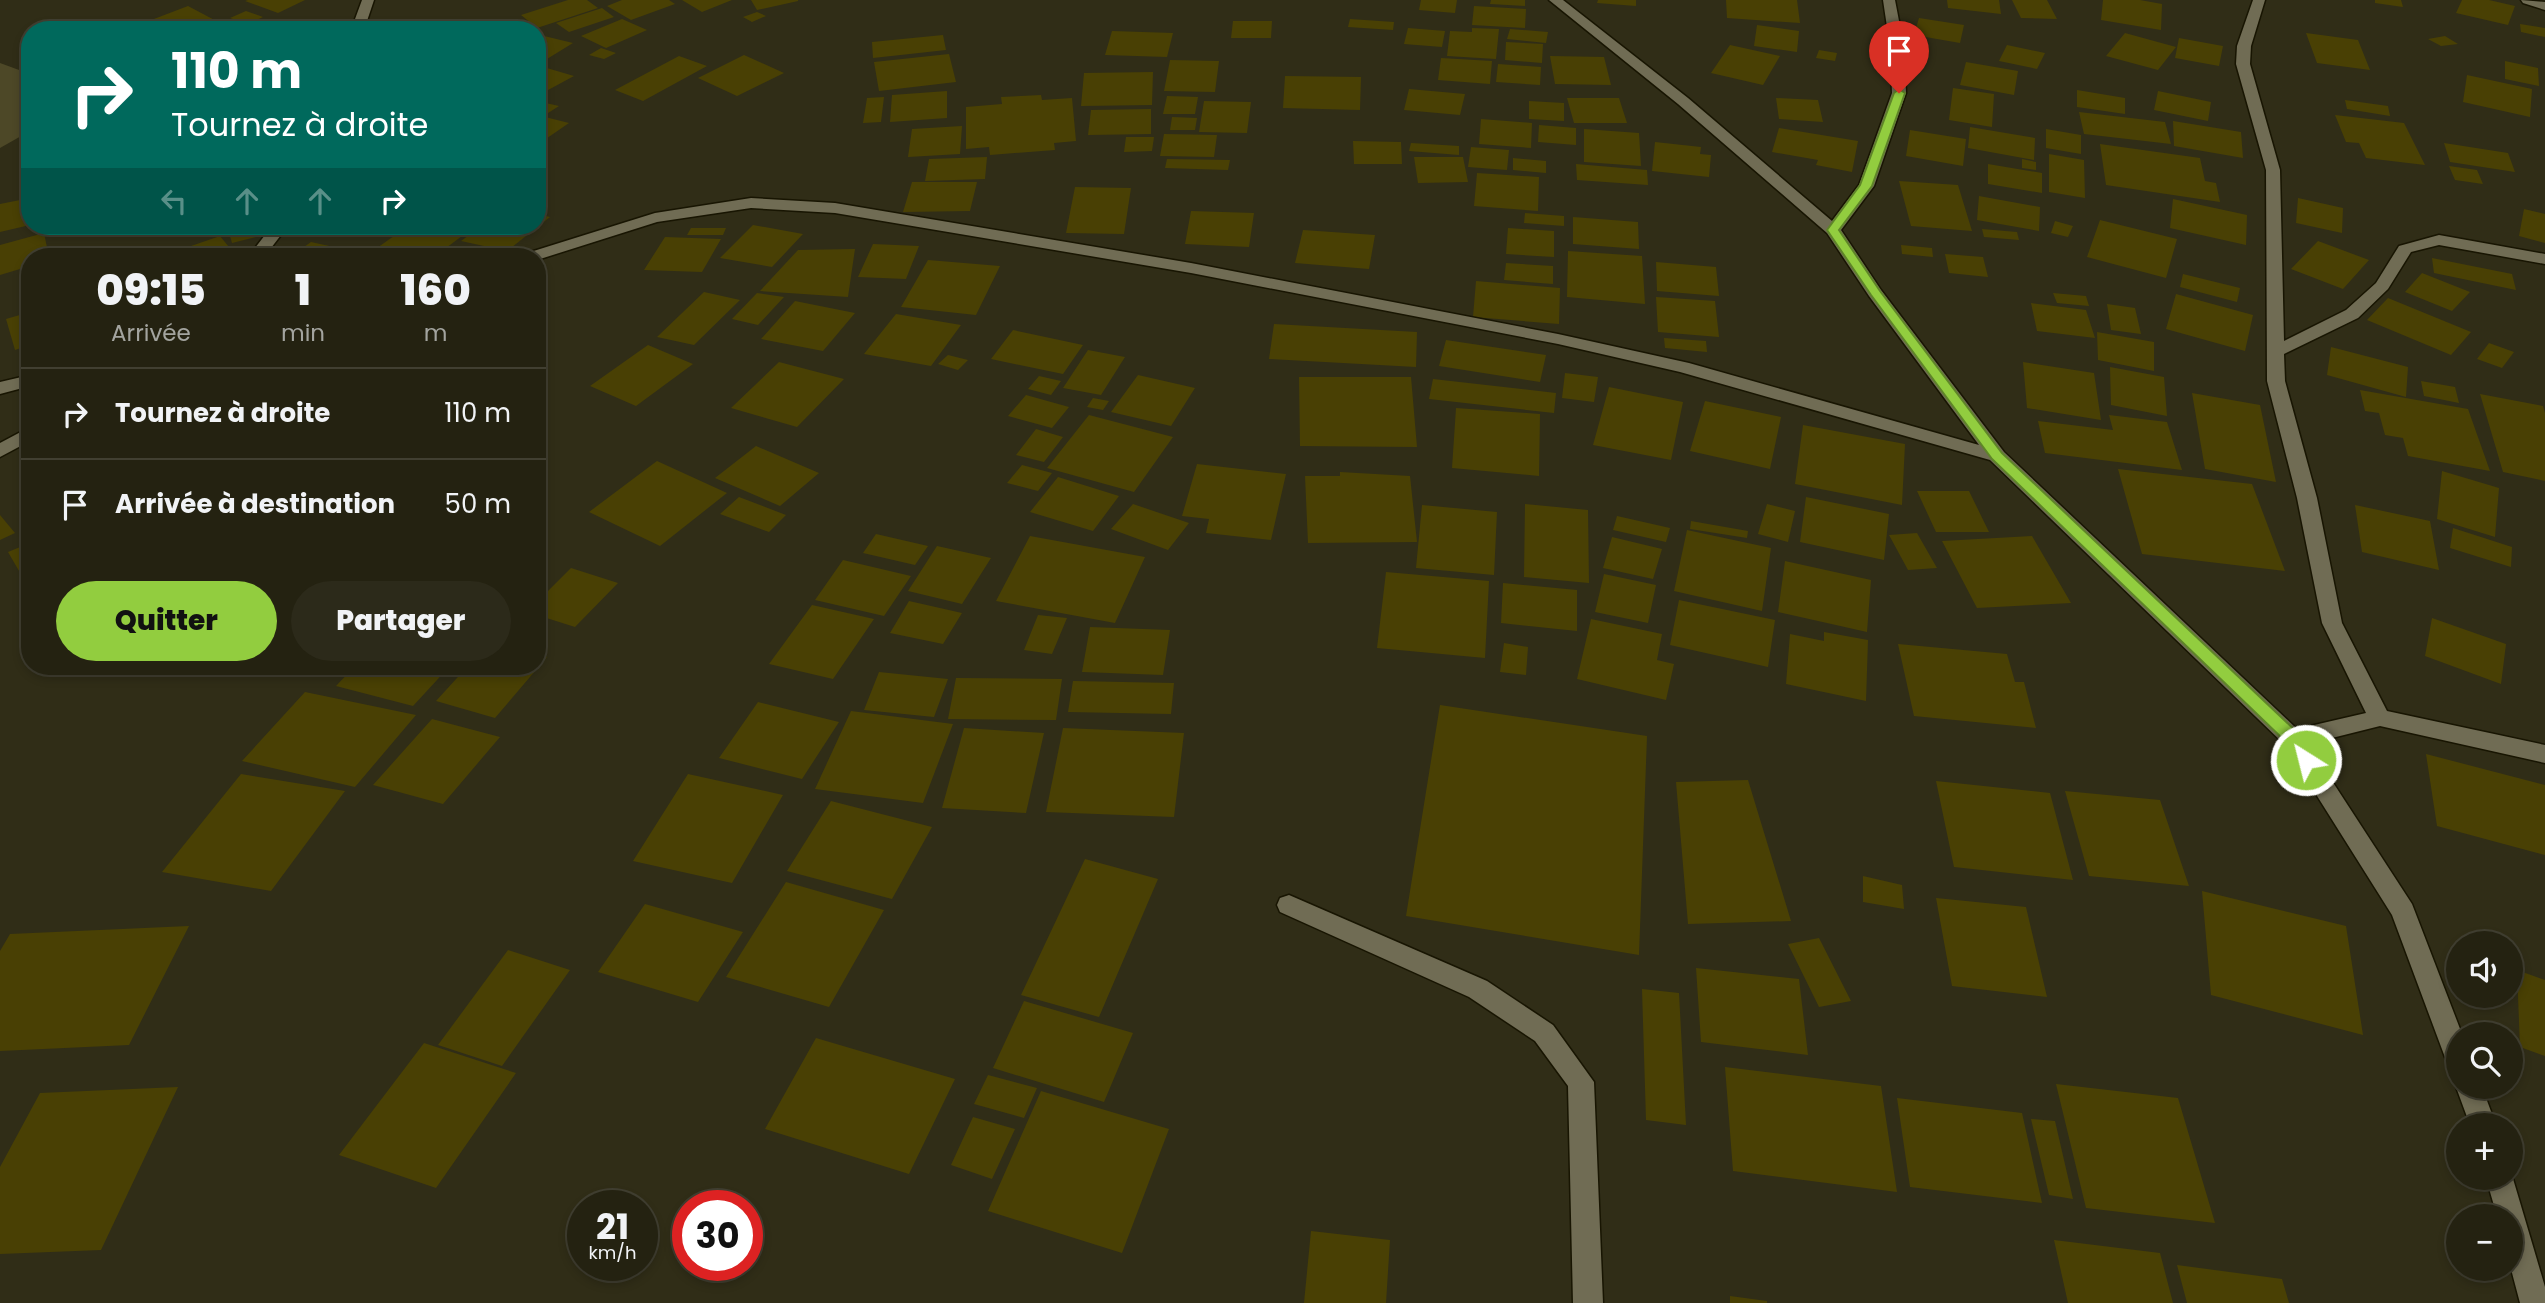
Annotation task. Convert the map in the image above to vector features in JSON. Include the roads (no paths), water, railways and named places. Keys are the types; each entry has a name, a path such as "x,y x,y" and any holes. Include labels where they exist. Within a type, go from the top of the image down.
{"street":[{"path":"360,21 368,0"},
{"path":"1555,0 1683,101 1833,230 1875,293 1997,456 2293,739 2403,911 2446,1025"},
{"path":"1833,230 1866,186 1899,93 1897,47 1889,0"},
{"path":"2259,0 2244,46 2244,64 2273,170 2276,381 2307,498 2332,624 2380,718"},
{"path":"2527,0 2545,6"},
{"path":"546,252 655,218 751,203 835,208 1191,268 1558,339 1683,367 1997,456"},
{"path":"2276,351 2352,314 2382,286 2405,249 2439,240 2545,259"},
{"path":"0,388 21,382"},
{"path":"0,451 21,438"},
{"path":"2293,739 2380,718 2545,754"},
{"path":"1289,905 1478,989 1544,1033 1581,1082 1588,1303"},
{"path":"2523,1260 2535,1303"}]}
